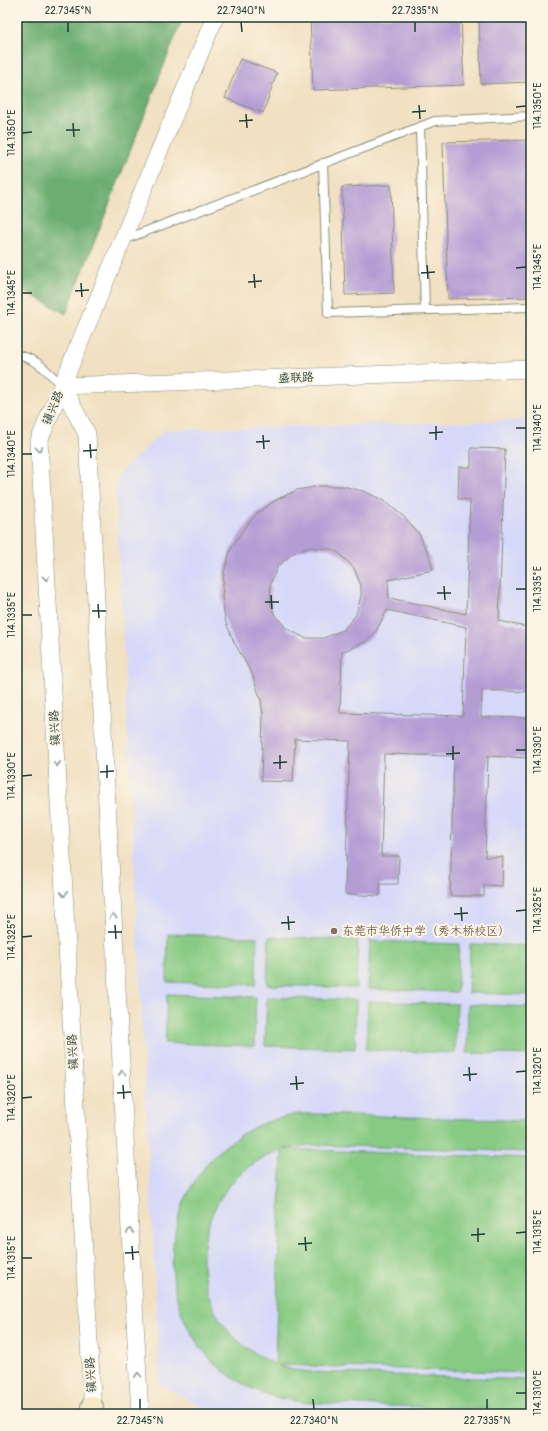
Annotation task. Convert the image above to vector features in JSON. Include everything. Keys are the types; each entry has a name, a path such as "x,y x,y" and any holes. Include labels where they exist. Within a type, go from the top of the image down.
{"street":[{"path":"62,386 215,17"},
{"name":"盛联路","path":"62,386 531,369"},
{"name":"镇兴路","path":"62,386 39,441 92,1412"},
{"name":"镇兴路","path":"62,386 87,434 140,1414"}],"lane":[{"path":"122,240 420,126 444,119 531,116"},
{"path":"420,126 426,310"},
{"path":"323,164 328,313 531,306"},
{"path":"17,355 30,357 41,365 62,386"}],"shaded area":[{"name":"东莞市华侨中学（秀木桥校区）","path":"531,420 531,1414 215,1414 160,1384 115,478 164,430"}],"green space":[{"path":"17,17 183,17 66,314 17,287"},
{"path":"168,934 257,937 256,985 167,982"},
{"path":"269,937 358,940 356,988 267,985"},
{"path":"370,941 459,944 457,992 368,989"},
{"path":"470,944 531,946 531,995 468,993"},
{"path":"167,994 256,997 254,1046 165,1043"},
{"path":"267,997 356,1000 355,1049 265,1046"},
{"path":"368,1001 457,1004 455,1053 366,1050"},
{"path":"468,1004 531,1007 531,1055 467,1053"},
{"path":"297,1114 531,1121 531,1152 319,1145 284,1149 531,1158 531,1373 277,1365 293,1370 312,1372 531,1380 531,1411 309,1403 275,1397 251,1388 243,1384 211,1359 188,1328 175,1292 172,1255 179,1217 194,1182 218,1152 256,1126","holes":["282,1150 275,1364 251,1351 240,1343 230,1333 214,1309 205,1282 203,1255 208,1228 218,1202 234,1180 256,1162"]}],"building":[{"path":"310,17 461,17 464,85 313,90"},
{"path":"479,17 531,17 531,82 481,84"},
{"path":"240,59 277,73 263,113 225,98"},
{"path":"531,140 531,297 448,299 443,142"},
{"path":"391,185 394,293 345,295 342,187"},
{"path":"471,448 505,449 499,621 531,628 531,692 482,690 481,717 531,718 531,758 488,756 485,857 503,857 502,886 484,885 484,896 450,896 454,756 384,754 381,856 399,856 398,884 380,884 380,896 345,894 350,741 295,739 293,782 261,781 263,714 261,700 252,674 234,642 225,620 222,597 224,573 230,551 242,531 257,513 276,500 297,490 320,486 343,486 366,492 386,502 404,517 419,534 429,555 433,570 388,580 389,598 466,614 470,500 458,499 459,467 471,467","holes":["311,547 331,549 340,554 354,568 361,586 361,596 356,615 343,630 324,638 305,638 287,629 274,614 271,604 270,584 278,566 293,553","387,610 466,627 463,716 340,713 342,652 365,642 375,633"]}],"place":[{"name":"东莞市华侨中学（秀木桥校区）","path":"334,931"}]}
